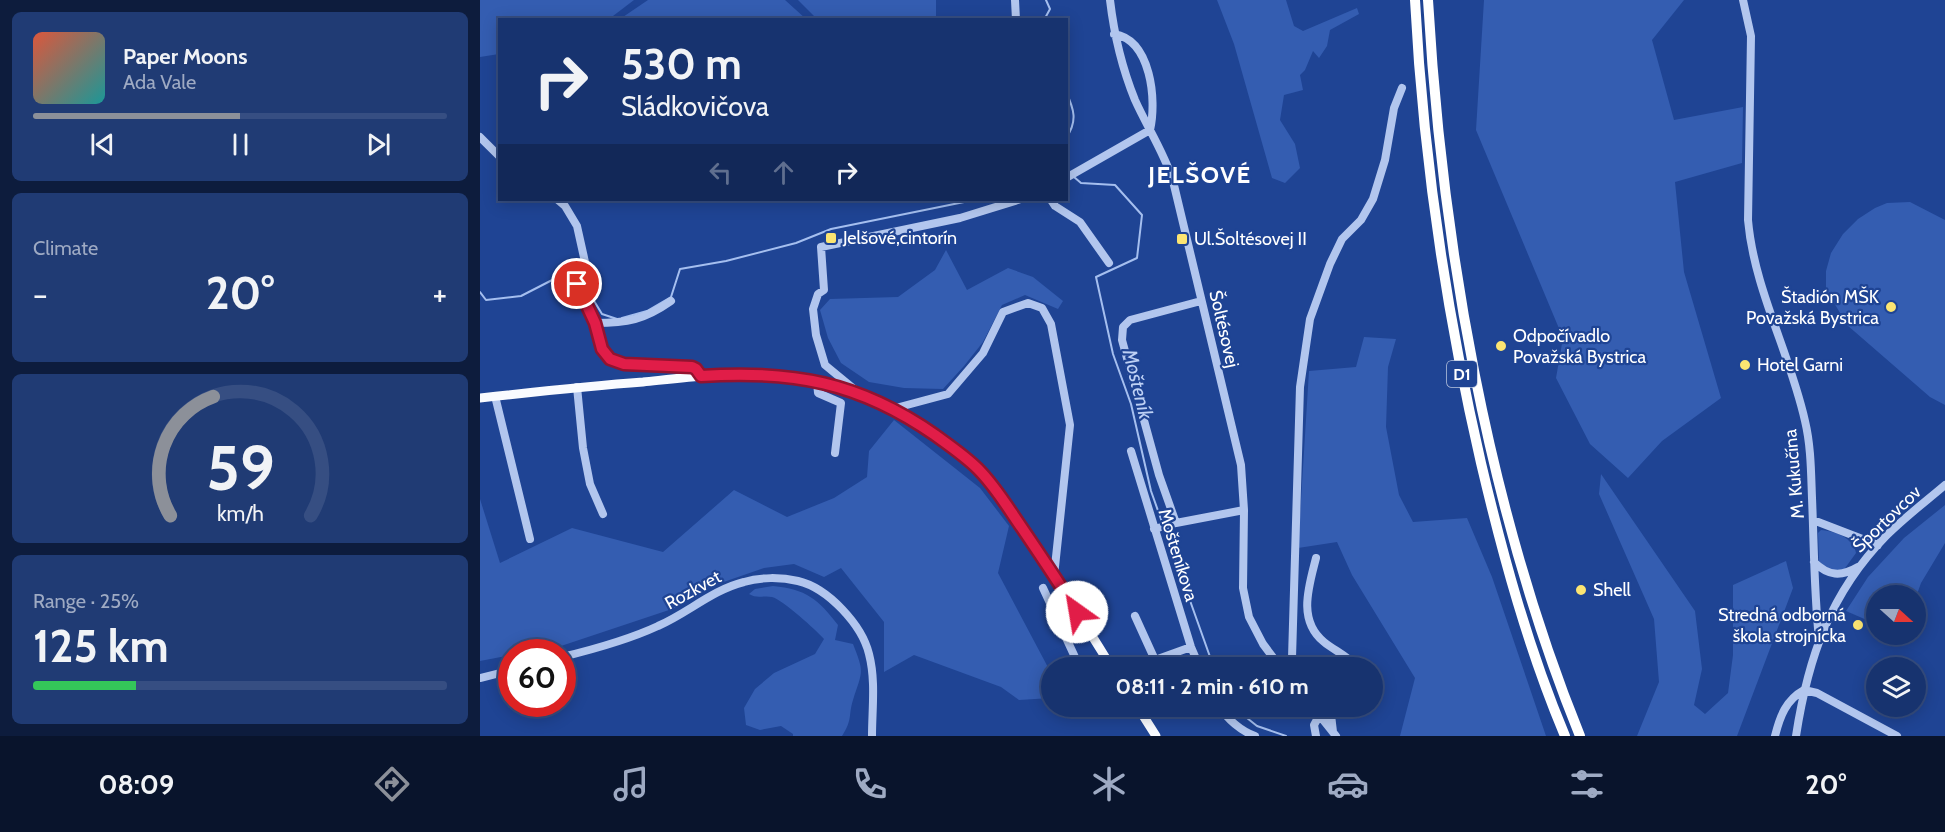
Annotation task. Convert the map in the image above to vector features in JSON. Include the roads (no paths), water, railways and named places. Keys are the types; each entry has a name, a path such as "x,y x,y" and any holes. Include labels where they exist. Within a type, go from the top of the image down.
{"highway":[{"name":"D1","path":"1415,0 1430,171 1443,267 1462,375 1493,515 1519,608 1565,736"},
{"name":"D1","path":"1428,0 1448,208 1478,385 1506,509 1532,603 1580,736"}],"main road":[{"path":"480,398 701,376 761,374 818,382 861,395 892,409 935,435 977,468 1001,496 1105,657"},
{"path":"1144,717 1156,736"}],"street":[{"path":"1015,0 1016,18"},
{"name":"Šoltésovej","path":"1110,0 1114,34 1131,88 1173,181 1241,465 1244,510 1243,588 1249,617 1273,657"},
{"name":"M. Kukučína","path":"1743,0 1750,36 1748,220 1751,247 1805,422 1811,467 1819,639 1804,690 1796,736"},
{"path":"1070,176 1150,130 1154,115 1154,101 1144,57 1131,40 1124,35 1114,34"},
{"path":"1292,657 1300,387 1310,320 1330,264 1342,239 1361,220 1373,199 1385,160 1394,108 1402,88"},
{"path":"480,137 498,155"},
{"path":"559,201 565,206 577,226 585,262 577,284 595,323 602,349 610,359 624,364 692,367 701,376"},
{"path":"861,395 825,365 816,335 813,309 818,294 824,290 821,247 960,218 1015,201"},
{"path":"1052,201 1055,206 1080,222 1109,263"},
{"path":"595,323 620,323 651,314 671,301"},
{"name":"Mošteníkova","path":"1195,657 1191,647 1164,526 1159,475 1122,340 1123,327 1130,320 1201,301"},
{"path":"892,409 948,394 983,353 1003,312 1028,303 1042,308 1051,324 1070,425 1054,576"},
{"path":"818,382 818,393 841,403 835,453"},
{"path":"577,387 583,448 590,484 603,514"},
{"path":"495,396 530,539"},
{"name":"Mošteníkova","path":"1131,452 1164,526"},
{"name":"Športovcov","path":"1819,639 1835,604 1859,567 1896,526 1945,485"},
{"name":"Mošteníkova","path":"1164,526 1244,510"},
{"path":"1813,520 1878,545"},
{"path":"1316,558 1307,596 1310,627 1323,641 1347,657"},
{"path":"1814,562 1825,572 1837,575 1859,567"},
{"name":"Rozkvet","path":"576,653 657,627 706,597 744,581 772,578 798,581 821,592 845,613 863,636 870,654 873,684 872,736"},
{"path":"1043,588 1075,657"},
{"path":"1135,616 1155,660 1191,647"},
{"path":"480,678 498,674"},
{"path":"1775,736 1779,721 1792,697 1804,690 1817,693 1897,736"},
{"path":"1226,717 1248,734 1255,736"},
{"path":"1316,736 1314,725 1318,717"},
{"path":"1320,717 1334,734"},
{"path":"1332,717 1334,734"}],"waterway":[{"path":"1045,18 1050,9 1046,0"},
{"path":"1068,97 1074,115 1068,135"},
{"name":"Mošteník","path":"1074,177 1081,183 1115,185 1142,215 1137,258 1096,277 1113,354 1131,404 1151,491 1210,657"},
{"name":"Mošteník","path":"622,318 647,311 671,297 680,269 726,261 796,243 831,229 969,201"},
{"name":"Mošteník","path":"480,292 486,300 521,296 560,276 578,277"},
{"name":"Mošteník","path":"582,281 602,314 617,319"},
{"name":"Mošteník","path":"1246,717 1257,726 1286,736"}],"place":[{"name":"Jelšové,cintorín","path":"831,238"},
{"name":"Ul.Šoltésovej II","path":"1182,239"},
{"name":"Štadión MŠK Považská Bystrica","path":"1891,307"},
{"name":"Odpočívadlo Považská Bystrica","path":"1501,346"},
{"name":"Hotel Garni","path":"1745,365"},
{"name":"Shell","path":"1581,590"},
{"name":"Stredná odborná škola strojnícka","path":"1858,625"}],"district":[{"name":"JELŠOVÉ","path":"1200,174"}]}
